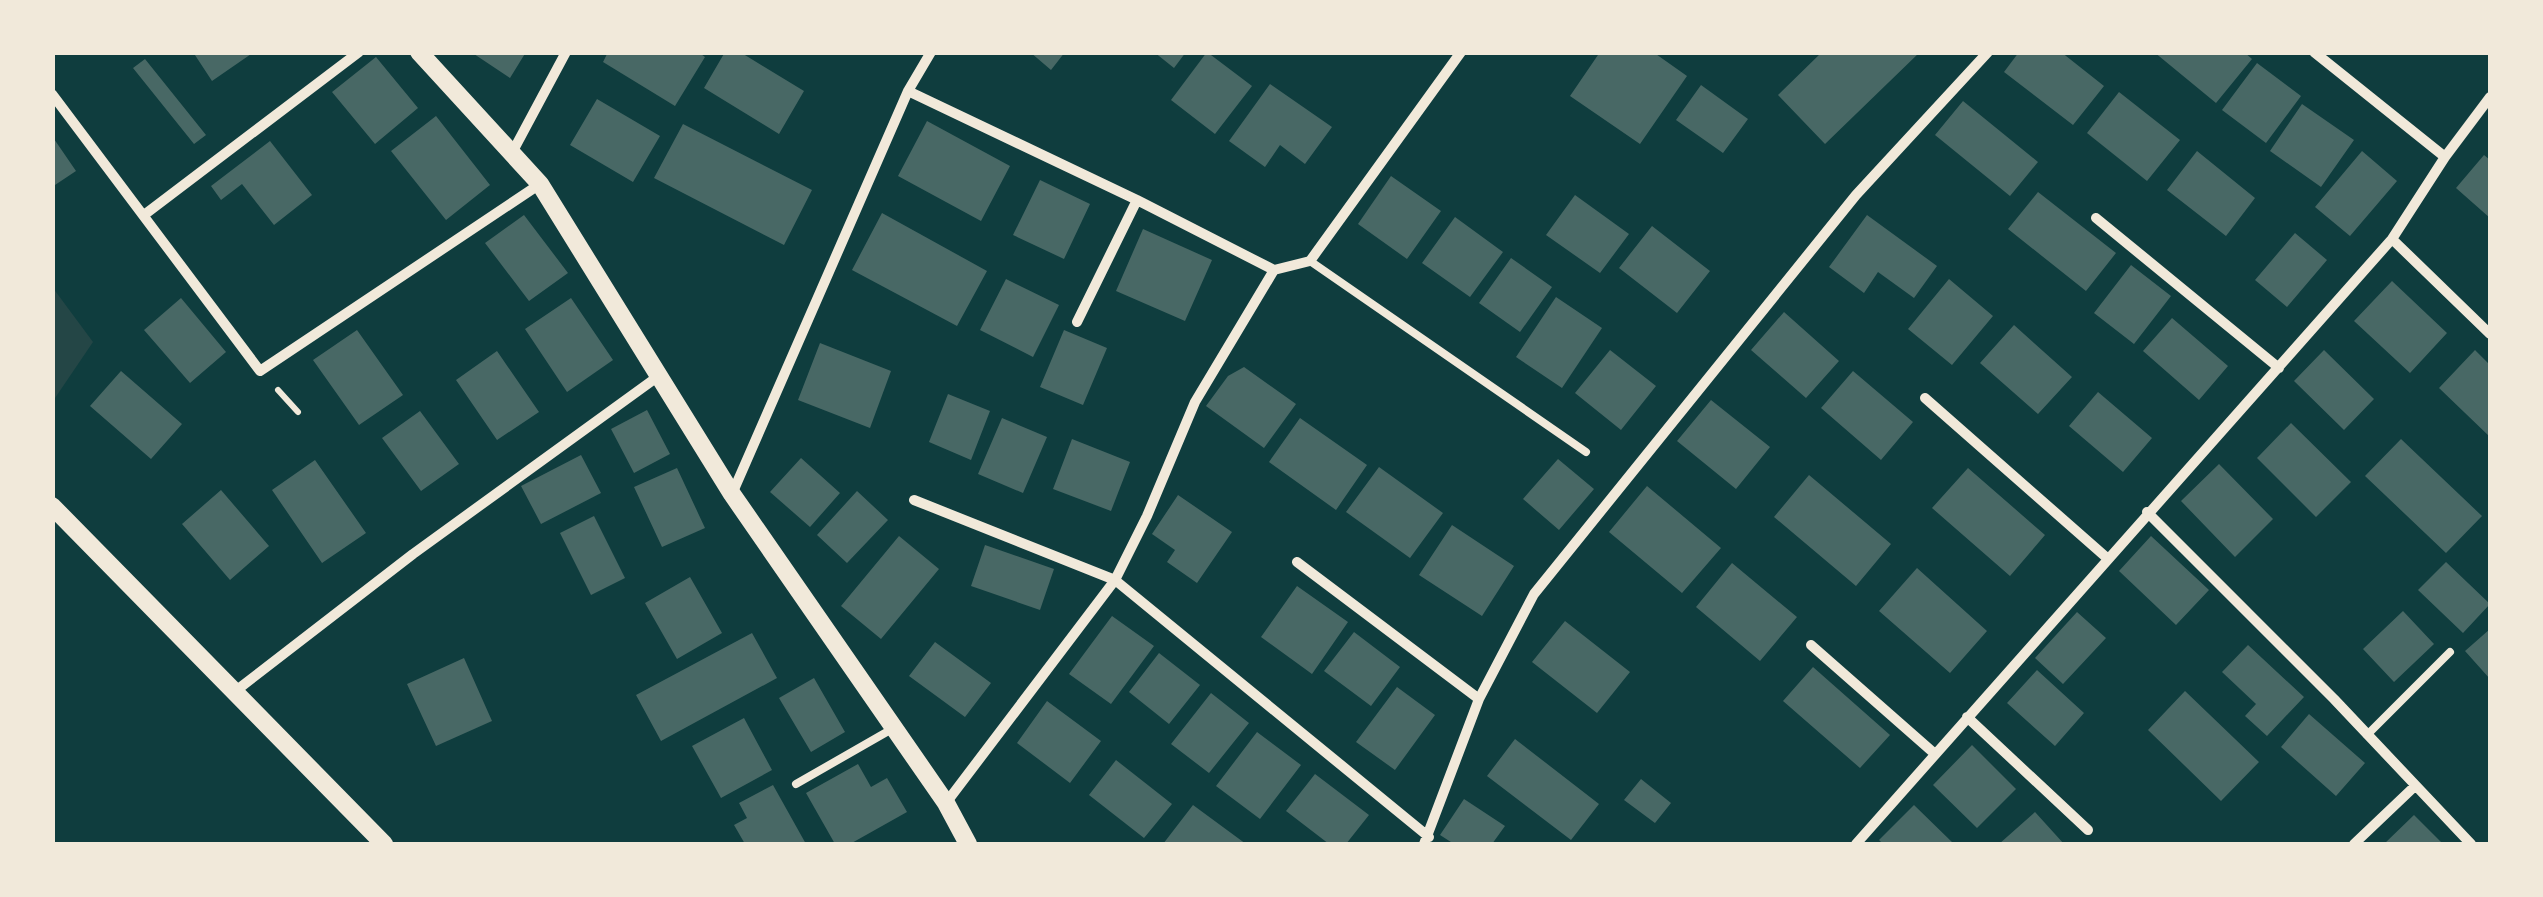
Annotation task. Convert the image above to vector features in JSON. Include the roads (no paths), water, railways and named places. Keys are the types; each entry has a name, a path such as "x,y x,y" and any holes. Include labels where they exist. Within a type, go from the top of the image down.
{"street":[{"path":"144,215 360,52"},
{"path":"420,52 540,184 732,494 946,803 968,844"},
{"path":"513,151 566,52"},
{"path":"732,494 908,91 931,52"},
{"path":"908,91 1274,270 1310,261 1461,52"},
{"path":"914,500 1116,580 1427,841 1479,699 1534,594 1856,195 1988,52"},
{"path":"2314,52 2445,157"},
{"path":"52,94 260,371 540,184"},
{"path":"1856,844 2392,239 2490,97"},
{"path":"1077,322 1137,200"},
{"path":"2096,218 2279,368"},
{"path":"2392,239 2490,334"},
{"path":"946,803 1116,580 1148,516 1195,402 1274,270"},
{"path":"234,693 413,554 661,375"},
{"path":"1925,398 2107,558"},
{"path":"52,506 384,844"},
{"path":"2148,512 2471,844"},
{"path":"1297,562 1479,699"},
{"path":"1811,645 1935,754"},
{"path":"1967,716 2088,830"},
{"path":"2354,844 2415,786"}],"lane":[{"path":"1310,261 1586,452"},
{"path":"2367,736 2450,652"},
{"path":"796,784 894,728"}]}
